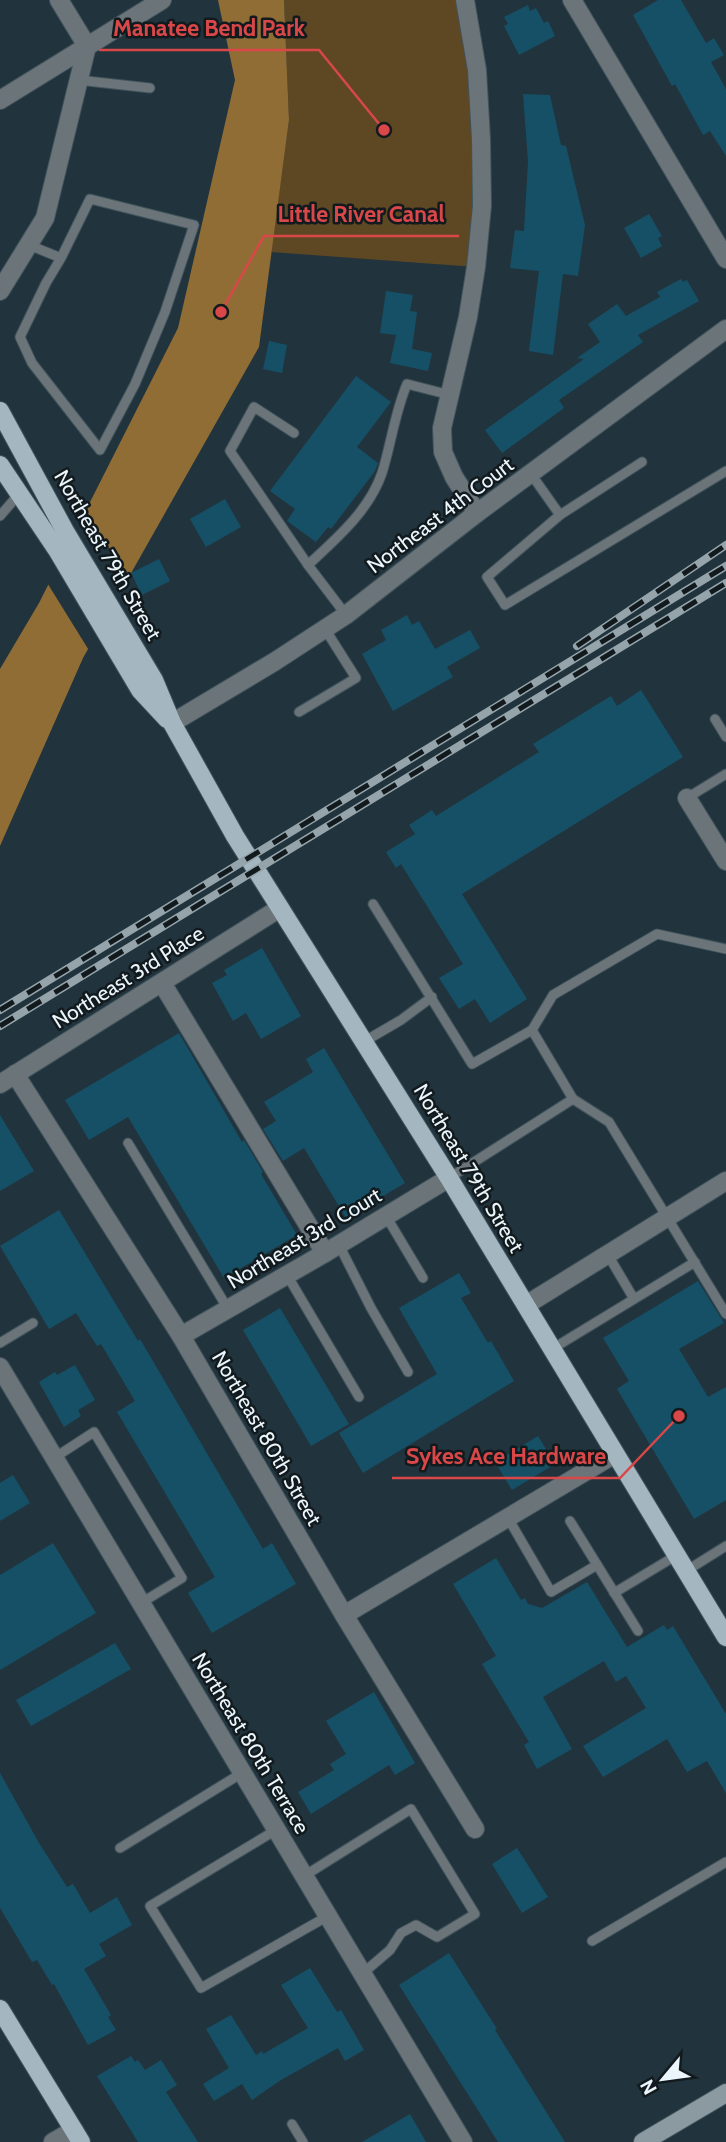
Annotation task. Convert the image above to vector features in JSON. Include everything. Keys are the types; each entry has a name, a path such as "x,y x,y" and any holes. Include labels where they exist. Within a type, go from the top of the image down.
{"main road":[{"name":"Northeast 79th Street","path":"0,411 65,531 155,680 172,723 235,836 449,1178 726,1637"},
{"name":"Northeast 79th Street","path":"0,465 57,550 140,690 157,711 172,723"},
{"path":"0,2009 77,2136"},
{"path":"643,2142 726,2093"}],"street":[{"path":"0,291 45,218 87,46 59,0"},
{"path":"0,100 162,0"},
{"path":"572,0 726,259"},
{"path":"468,4 477,70 482,206 468,317 442,428 443,452 454,477 477,513"},
{"name":"Northeast 4th Court","path":"172,723 346,615 477,513 726,329"},
{"path":"687,798 726,861"},
{"name":"Northeast 3rd Place","path":"8,1079 280,908"},
{"path":"162,983 332,1249"},
{"name":"Northeast 80th Street","path":"8,1079 181,1336 344,1615 475,1829"},
{"name":"Northeast 3rd Court","path":"181,1336 449,1178"},
{"path":"526,1305 726,1181"},
{"name":"Northeast 80th Terrace","path":"0,1367 463,2142"},
{"path":"344,1615 615,1454"},
{"path":"53,2142 77,2136"}],"lane":[{"path":"78,80 150,88"},
{"path":"90,199 194,225 165,312 135,384 100,450 32,363 20,337 61,258 90,199"},
{"path":"29,245 61,258"},
{"path":"308,565 344,532 369,499 381,475 407,384 450,395"},
{"path":"294,433 254,407 230,451 308,565 346,615"},
{"path":"642,463 561,515 487,577 505,605 726,471"},
{"path":"531,474 561,515"},
{"path":"0,516 19,494"},
{"path":"299,712 356,678 325,629"},
{"path":"715,719 726,737"},
{"path":"687,798 726,774"},
{"path":"373,904 471,1063 532,1030 553,995 657,934 726,949"},
{"path":"365,1041 401,1020 432,997"},
{"path":"532,1030 573,1099 609,1122 726,1314"},
{"path":"449,1178 573,1099"},
{"path":"128,1143 228,1309"},
{"path":"386,1216 423,1278"},
{"path":"332,1249 371,1308 408,1372"},
{"path":"608,1255 634,1299"},
{"path":"552,1349 695,1262"},
{"path":"287,1275 359,1397"},
{"path":"0,1343 33,1323"},
{"path":"54,1458 94,1432 182,1578 141,1603"},
{"path":"508,1518 551,1592 597,1565"},
{"path":"570,1521 638,1631"},
{"path":"614,1593 726,1546"},
{"path":"120,1848 243,1773"},
{"path":"304,1876 411,1809 475,1914 437,1937 416,1925 401,1933 390,1950 362,1974"},
{"path":"276,1829 150,1906 201,1988 327,1916"},
{"path":"592,1941 726,1862"},
{"path":"292,2124 303,2142"}],"shaded area":[{"path":"218,0 284,0 289,120 259,347 83,658 0,846 0,669 39,603 178,328 235,80"},
{"path":"284,0 466,0 477,70 476,267 271,252 289,120"}],"pier":[{"path":"84,507 130,582 90,652 46,581"}],"building":[{"path":"658,0 681,0 706,43 714,38 724,55 711,62 726,89 726,156 710,131 703,135 633,15"},
{"path":"528,5 530,11 536,8 544,23 548,21 555,36 519,55 504,26 508,24 504,17"},
{"path":"523,94 550,95 561,145 566,146 585,225 578,276 563,274 553,355 529,351 539,271 510,268 515,230 524,231 528,162"},
{"path":"649,214 662,236 658,238 662,246 641,258 624,228"},
{"path":"681,279 683,282 687,280 699,301 638,335 643,342 559,400 564,408 502,453 485,430 584,359 577,358 600,342 588,324 617,304 626,316 660,297 657,292"},
{"path":"386,291 413,295 410,311 417,312 412,349 432,353 428,371 390,363 396,335 380,333"},
{"path":"269,341 287,345 282,373 263,369"},
{"path":"356,376 391,402 357,447 378,463 375,471 331,529 328,527 316,542 287,521 295,509 270,491"},
{"path":"225,499 241,527 206,547 190,519"},
{"path":"159,559 170,581 142,595 131,573"},
{"path":"407,615 412,625 419,621 435,649 470,630 480,648 447,667 453,677 393,711 362,654 386,640 381,630"},
{"path":"641,690 683,757 462,894 527,999 490,1023 475,999 459,1009 439,978 463,964 401,864 396,868 386,852 415,834 409,825 432,810 436,816 539,752 533,744 611,696 617,706"},
{"path":"262,948 301,1016 261,1039 246,1013 233,1021 212,983 227,975 224,970"},
{"path":"179,1033 242,1142 244,1140 263,1172 261,1174 297,1235 224,1278 128,1117 89,1140 65,1100"},
{"path":"324,1048 405,1183 346,1218 304,1148 283,1161 263,1129 276,1121 264,1102 313,1072 306,1059"},
{"path":"0,1115 34,1171 0,1191"},
{"path":"59,1210 138,1341 140,1339 263,1549 272,1543 296,1584 212,1633 188,1593 215,1577 117,1412 135,1401 101,1344 97,1346 76,1313 49,1329 0,1246"},
{"path":"459,1273 471,1293 461,1298 488,1343 491,1341 514,1381 363,1473 339,1433 437,1374 399,1308"},
{"path":"698,1281 724,1323 679,1349 708,1397 726,1387 726,1500 694,1519 617,1389 629,1381 603,1338"},
{"path":"280,1308 349,1424 311,1446 243,1330"},
{"path":"75,1365 95,1400 78,1410 81,1416 64,1427 39,1382 55,1372 57,1375"},
{"path":"538,1436 555,1464 512,1490 495,1462"},
{"path":"13,1475 30,1503 0,1521 0,1483"},
{"path":"53,1543 96,1613 0,1670 0,1575"},
{"path":"496,1558 521,1600 525,1598 528,1604 542,1608 587,1582 627,1647 664,1625 667,1630 673,1626 726,1714 726,1793 707,1761 687,1772 667,1739 603,1777 583,1746 646,1708 626,1676 616,1682 604,1661 543,1697 572,1749 537,1769 524,1745 529,1742 482,1664 496,1656 453,1584"},
{"path":"115,1643 131,1669 31,1726 16,1700"},
{"path":"374,1692 415,1763 395,1775 389,1765 311,1814 298,1792 334,1770 330,1764 346,1754 326,1721"},
{"path":"0,1773 67,1887 73,1884 90,1913 117,1897 132,1925 99,1944 106,1956 84,1969 111,2015 108,2017 116,2030 88,2045 54,1984 52,1985 37,1960 32,1962 0,1908"},
{"path":"517,1848 548,1897 522,1913 492,1864"},
{"path":"449,1953 565,2142 498,2142 399,1985"},
{"path":"310,1968 337,2012 341,2010 364,2050 345,2061 338,2048 281,2080 252,2100 242,2084 214,2101 203,2084 229,2068 206,2029 231,2015 256,2055 262,2051 263,2054 308,2028 281,1985"},
{"path":"131,2056 135,2062 138,2060 145,2070 161,2060 177,2085 166,2092 198,2142 138,2142 97,2076"},
{"path":"410,2114 426,2142 362,2142"}],"railway":[{"path":"577,646 726,545"},
{"path":"0,1010 726,566"},
{"path":"0,1026 726,583"}],"place":[{"name":"Manatee Bend Park","path":"384,130"},
{"name":"Little River Canal","path":"221,312"},
{"name":"Sykes Ace Hardware","path":"679,1416"}]}
